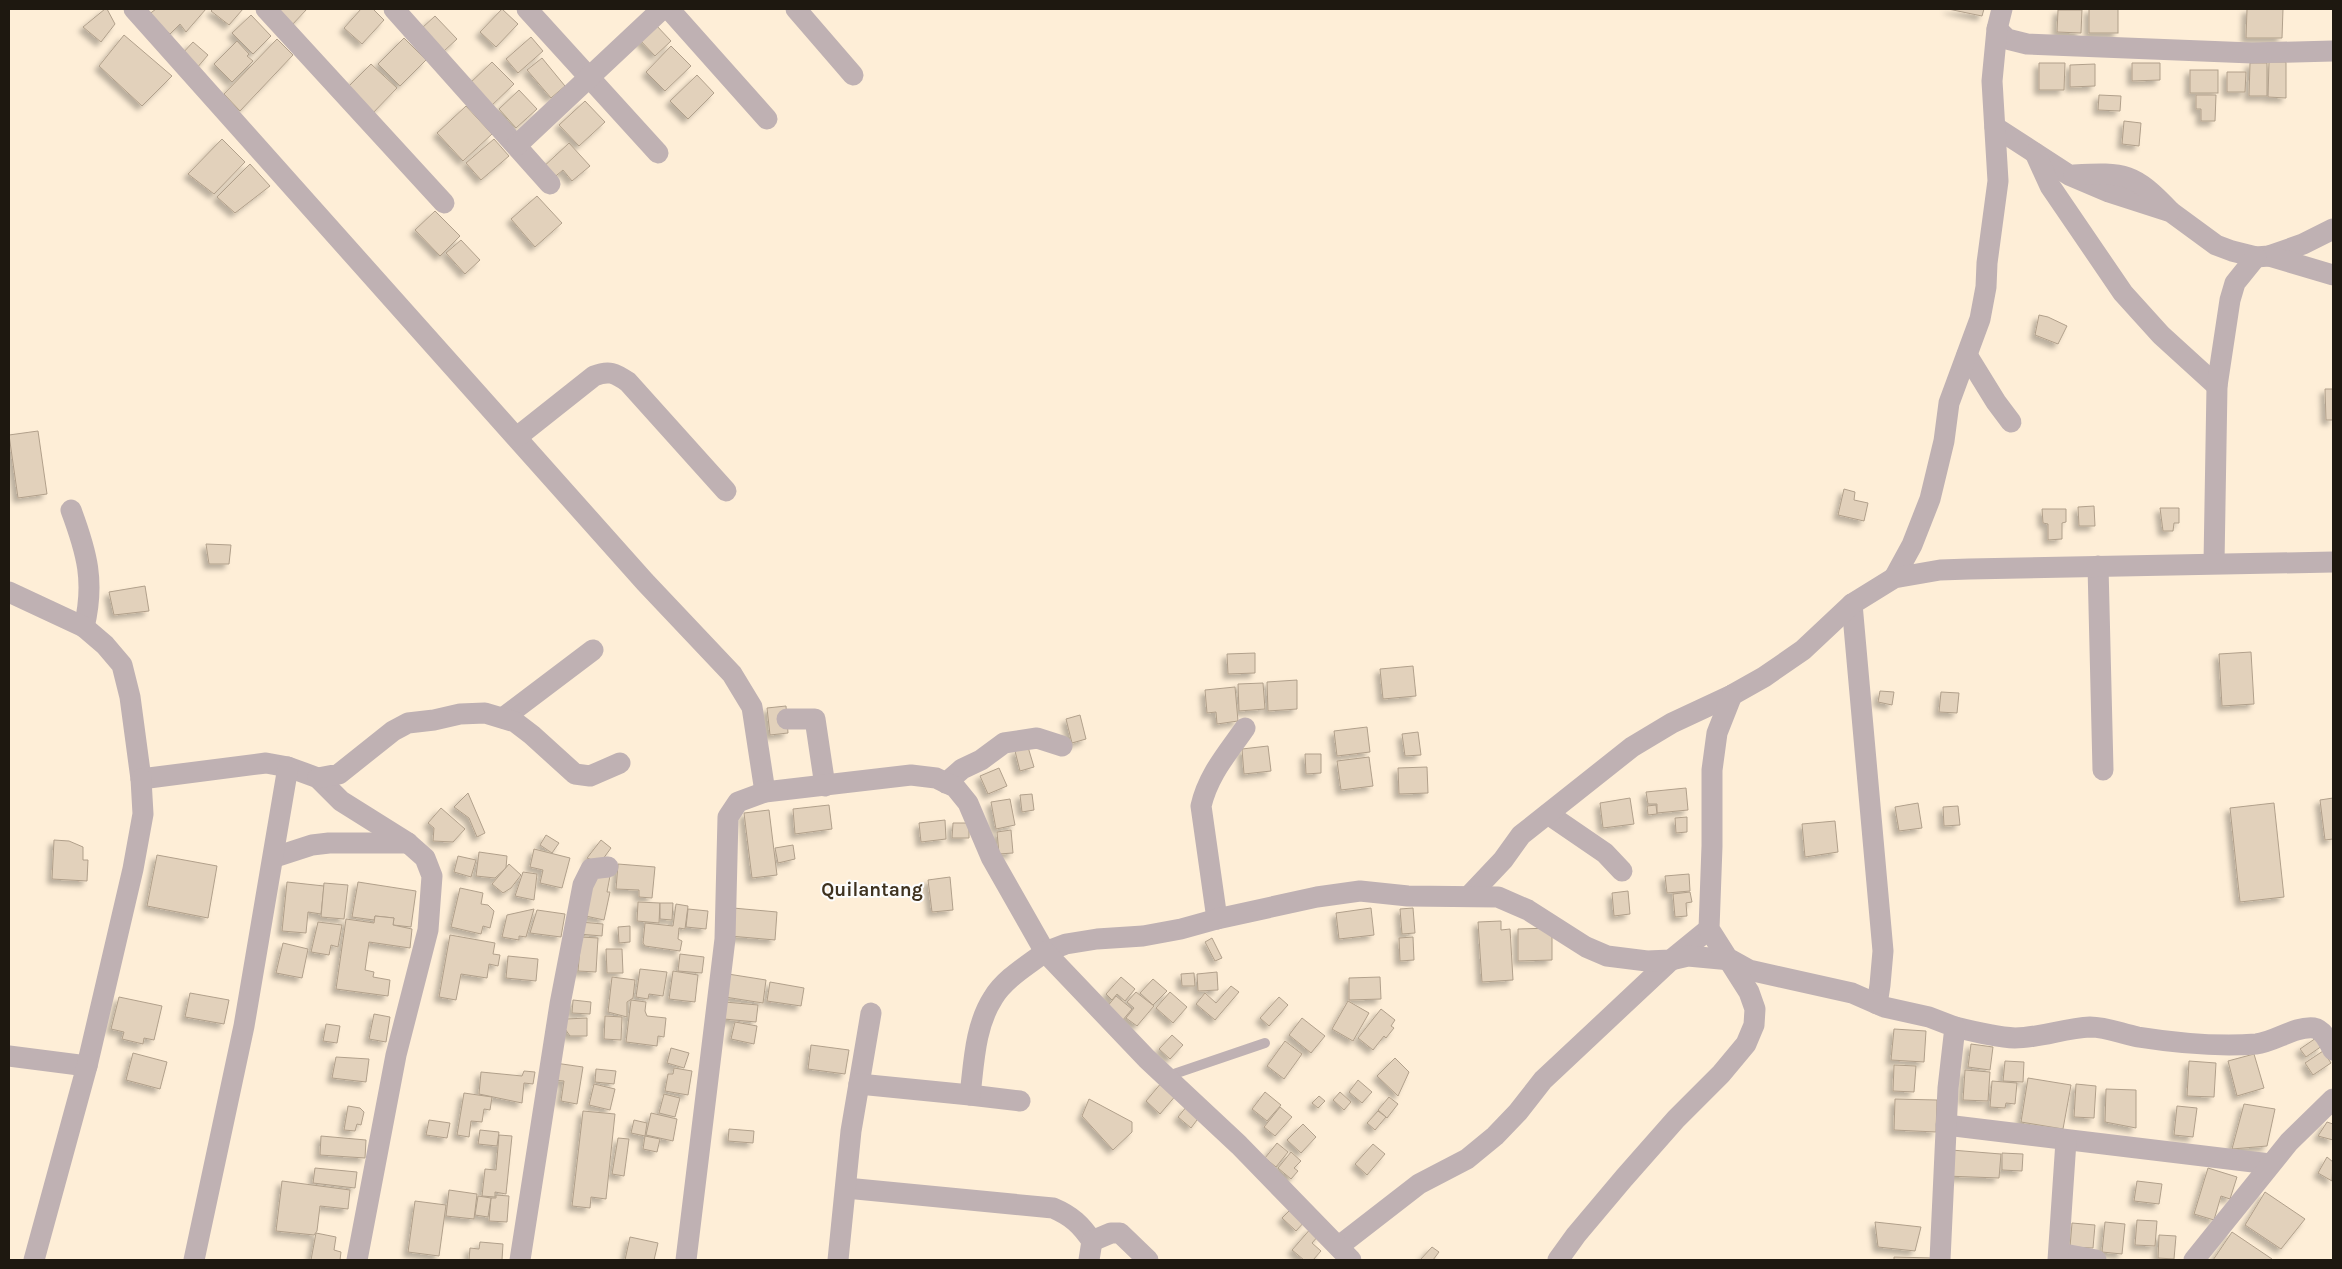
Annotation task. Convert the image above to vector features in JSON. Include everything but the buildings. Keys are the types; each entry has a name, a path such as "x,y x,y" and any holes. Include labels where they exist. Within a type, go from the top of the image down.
{"street":[{"path":"134,9 645,582 732,674 752,707 761,755 764,792"},
{"path":"266,9 444,203"},
{"path":"394,9 550,184"},
{"path":"527,9 658,153"},
{"path":"517,145 662,9"},
{"path":"669,9 767,119"},
{"path":"796,9 853,75"},
{"path":"2000,19 2007,39 2027,44 2252,53 2333,52"},
{"path":"1894,578 1912,545 1930,499 1944,441 1949,403 1980,319 1986,287 1987,263 1998,181 1992,82 2000,19"},
{"path":"1995,127 2068,175 2109,192 2171,212 2216,245 2333,275"},
{"path":"2035,153 2050,186 2123,293 2161,335 2217,386"},
{"path":"2214,563 2217,386 2230,300 2235,283 2262,256 2303,244 2333,229"},
{"path":"1967,355 1996,402 2011,422"},
{"path":"517,437 594,376 606,372 614,372 628,382 726,491"},
{"path":"71,510 89,574 90,602 84,627"},
{"path":"1469,896 1504,860 1521,835 1632,747 1672,723 1732,696 1803,650 1852,604 1894,578 1940,570 2333,562"},
{"path":"2098,566 2103,770"},
{"path":"9,592 84,627 105,645 122,666 130,697 141,779 142,814 133,869 87,1066 34,1260"},
{"path":"1852,604 1883,951 1877,1004"},
{"path":"503,718 593,650"},
{"path":"1558,1260 1576,1235 1624,1178 1676,1119 1721,1074 1746,1044 1754,1025 1755,1009 1749,992 1731,960 1709,929 1712,872 1712,770 1717,733 1732,696"},
{"path":"318,778 339,774 394,731 408,723 460,714 485,713 514,722 532,735 575,774 590,776 620,763"},
{"path":"787,719 815,719 825,786"},
{"path":"1217,918 1201,806 1205,788 1212,773 1245,728"},
{"path":"946,783 962,769 981,760 1004,744 1037,738 1062,746"},
{"path":"141,779 266,763 288,768 318,778 341,801 408,843 425,858 432,876 428,930 396,1055 357,1260"},
{"path":"194,1260 244,1026 275,857 288,768"},
{"path":"686,1260 725,938 728,817 738,802 748,797 764,792 911,775 936,778 955,787 968,803 991,857 1046,952 1147,1059 1168,1076 1239,1145 1345,1253 1419,1184 1467,1159 1495,1136 1518,1112 1543,1080 1671,960 1709,929"},
{"path":"1548,814 1605,853 1622,871"},
{"path":"275,857 312,845 329,843 408,843"},
{"path":"520,1260 562,994 583,885 591,869 608,867"},
{"path":"970,1095 979,1028 993,997 1023,969 1046,952 1066,944 1143,936 1317,897 1360,891 1408,896 1498,897 1528,910 1586,947 1607,956 1647,961 1671,960 1688,956 1731,960 1749,970 1852,993 1892,1010 1929,1017 1955,1027 1995,1036 2016,1038 2089,1027 2109,1029 2135,1036 2168,1041 2257,1044 2301,1030 2315,1028 2322,1032 2333,1050"},
{"path":"838,1260 851,1131 871,1012"},
{"path":"1940,1260 1946,1125 1955,1027"},
{"path":"9,1056 87,1066"},
{"path":"859,1084 1020,1101"},
{"path":"2194,1260 2270,1164 2289,1142 2333,1099"},
{"path":"1946,1125 2066,1141 2270,1164"},
{"path":"2066,1141 2059,1225 2059,1257 2096,1260"},
{"path":"846,1188 1053,1208 1068,1214 1081,1225 1090,1251 1111,1233 1120,1233 1148,1260"}],"lane":[{"path":"1168,1076 1224,1055 1265,1043"}],"district":[{"name":"Quilantang","path":"872,889"}]}
